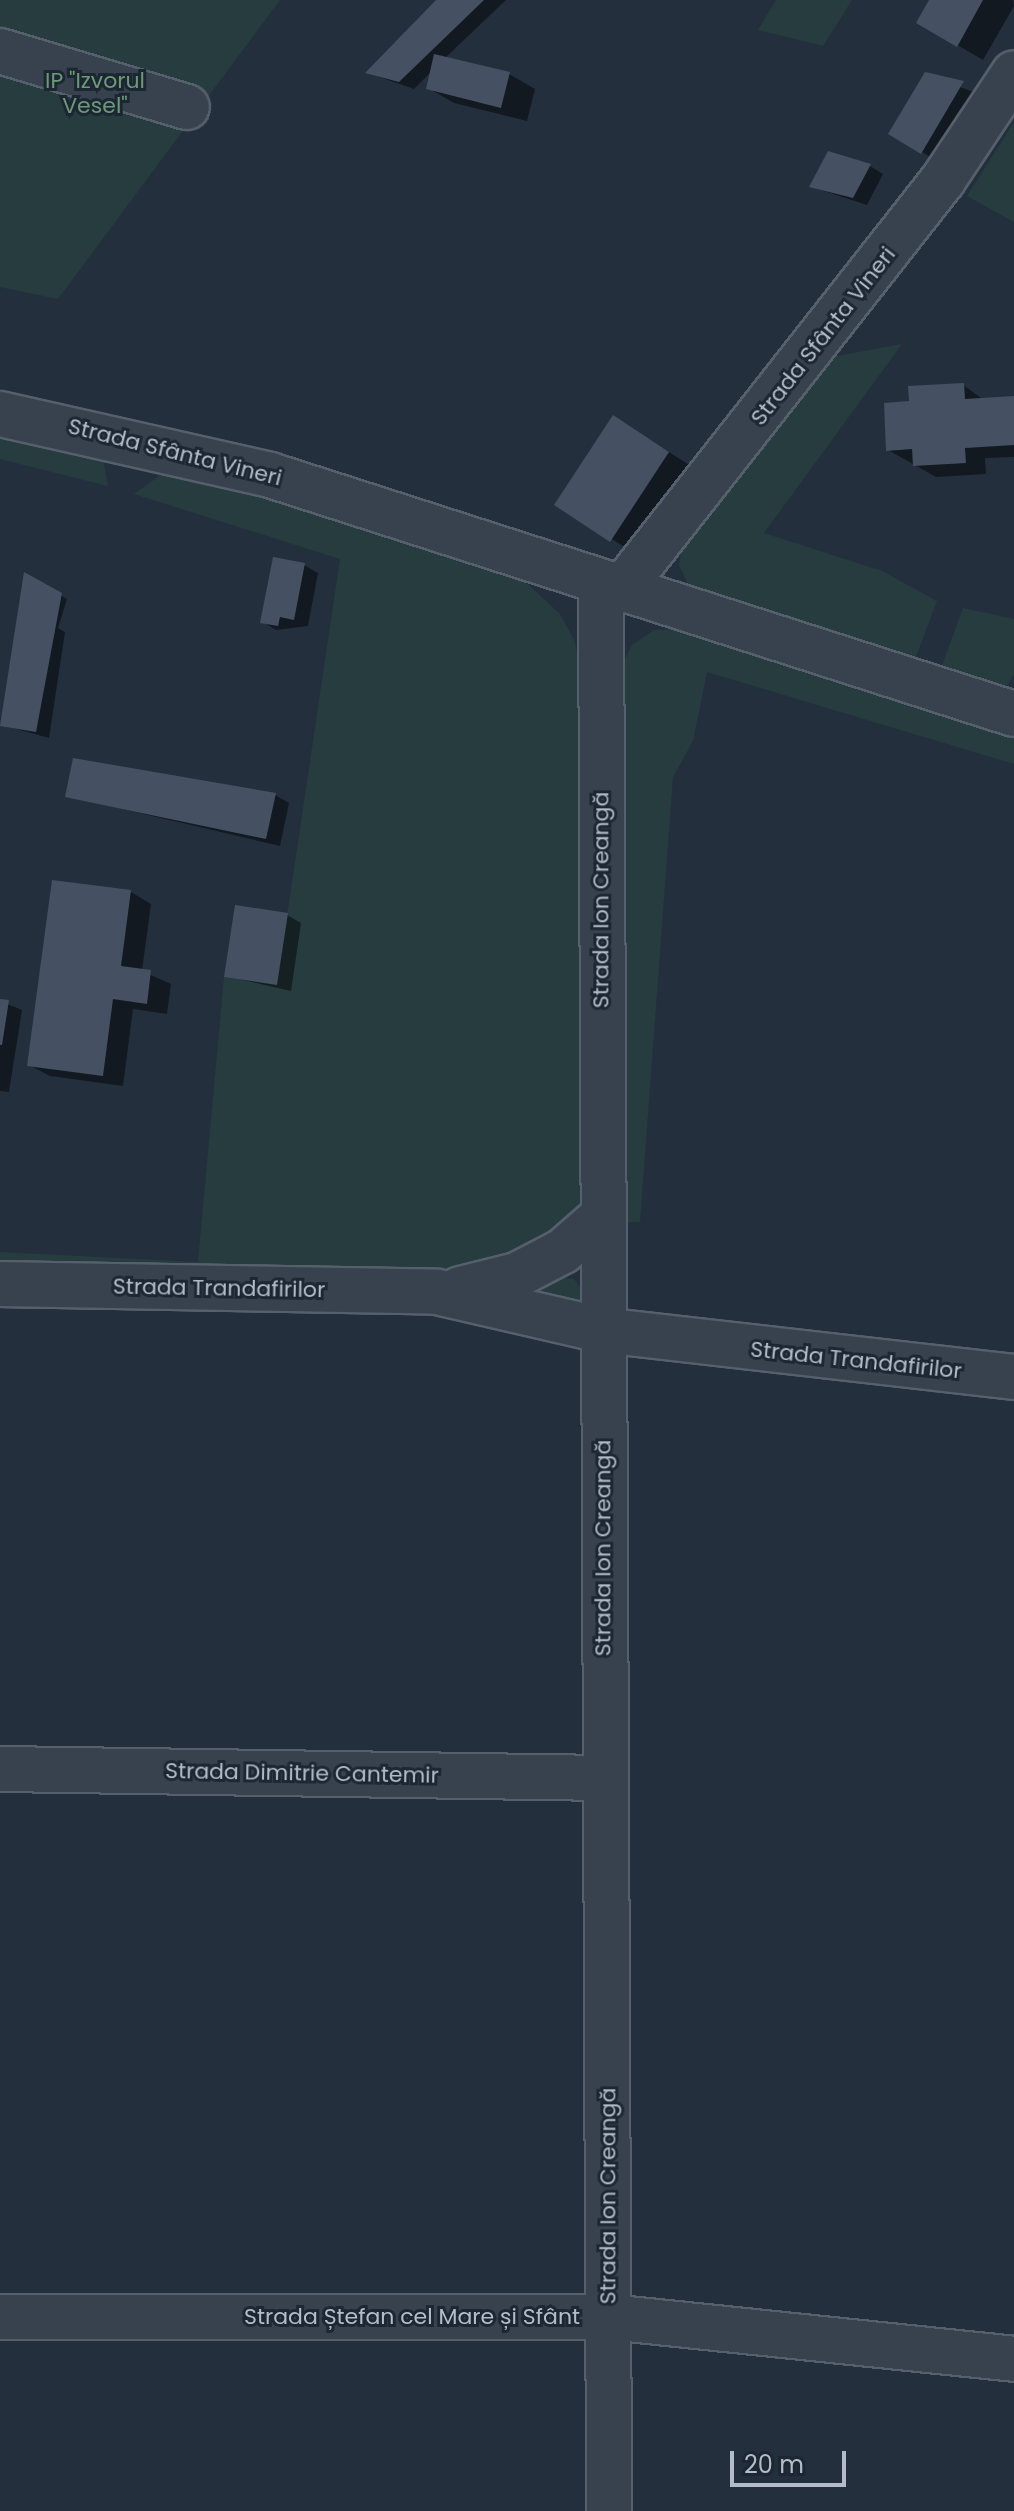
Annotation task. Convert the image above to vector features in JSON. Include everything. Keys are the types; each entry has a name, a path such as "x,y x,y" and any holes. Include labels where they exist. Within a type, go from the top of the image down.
{"street":[{"path":"0,51 187,107"},
{"name":"Strada Sfânta Vineri","path":"611,588 943,180 1014,73"},
{"name":"Strada Sfânta Vineri","path":"0,414 270,475 451,529 611,588 1014,714"},
{"name":"Strada Ion Creangă","path":"609,2511 602,1217 611,588"},
{"path":"437,1292 517,1275 563,1251 602,1217"},
{"name":"Strada Trandafirilor","path":"0,1284 437,1292 602,1330 1014,1377"},
{"name":"Strada Dimitrie Cantemir","path":"0,1769 605,1778"},
{"name":"Strada Ștefan cel Mare și Sfânt","path":"0,2317 609,2317 1014,2359"}],"green space":[{"name":"IP \"Izvorul Vesel\"","path":"0,0 280,0 58,299 0,287"},
{"path":"776,0 852,0 823,46 758,30"},
{"path":"1014,122 1014,222 967,196"},
{"path":"902,344 764,533 882,571 937,601 914,662 693,595 679,565 683,537 826,358"},
{"path":"0,434 102,452 108,486 0,459"},
{"path":"169,469 517,574 560,614 574,640 581,665 588,1188 579,1217 502,1264 412,1277 0,1271 0,1252 198,1262 224,977 277,984 340,559 134,494"},
{"path":"963,608 1014,619 1014,675 1003,691 940,671"},
{"path":"693,628 1014,731 1014,764 707,672 693,741 673,777 640,1222 614,1223 617,674 632,645 654,630"},
{"path":"546,1275 574,1279 583,1291 580,1309 510,1288"}],"building":[{"path":"436,0 484,0 399,82 365,73"},
{"path":"929,0 983,0 957,47 916,23"},
{"path":"434,54 510,72 501,108 426,89"},
{"path":"925,72 964,81 921,154 888,134"},
{"path":"828,151 871,164 853,198 809,187"},
{"path":"964,383 965,399 1014,396 1014,445 965,448 966,463 913,466 912,449 886,451 884,403 909,401 908,386"},
{"path":"613,415 669,452 610,542 554,505"},
{"path":"273,557 305,563 294,620 280,617 278,626 260,623"},
{"path":"24,572 62,593 36,732 0,726"},
{"path":"73,758 276,793 266,839 65,797"},
{"path":"52,880 131,890 121,966 151,970 147,1004 113,999 103,1076 27,1066"},
{"path":"235,905 288,913 277,985 224,977"},
{"path":"0,999 9,1000 2,1045 0,1045"}]}
